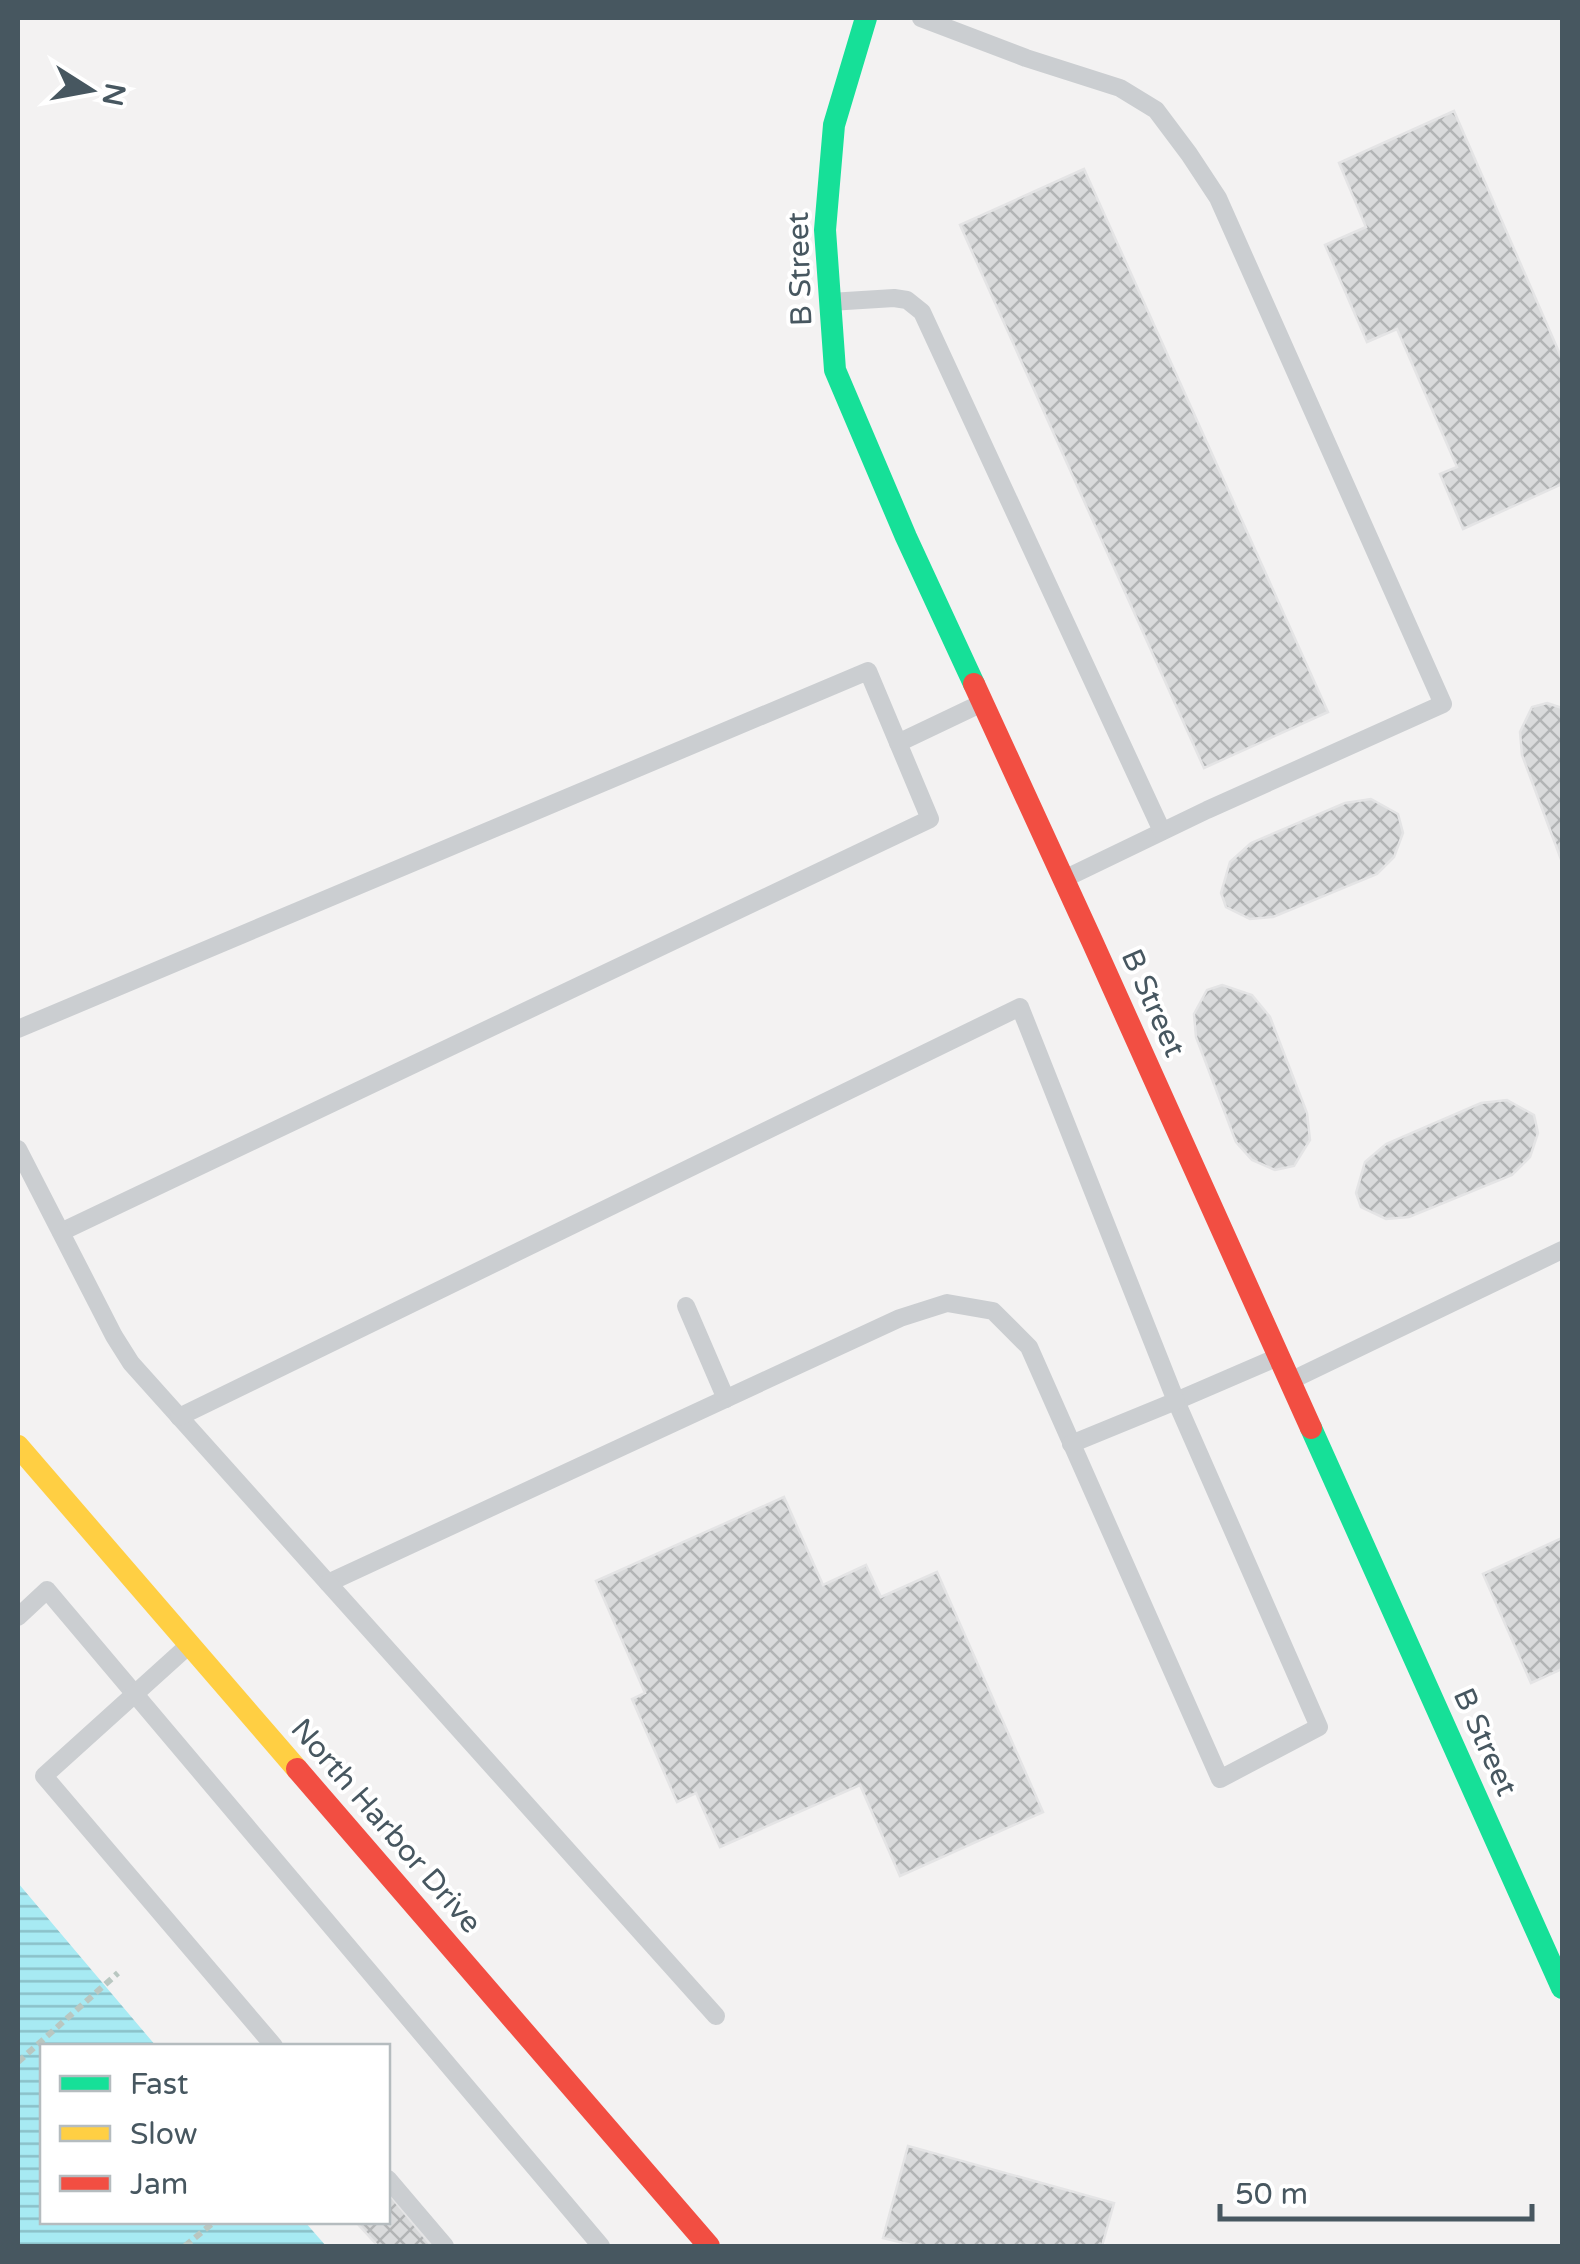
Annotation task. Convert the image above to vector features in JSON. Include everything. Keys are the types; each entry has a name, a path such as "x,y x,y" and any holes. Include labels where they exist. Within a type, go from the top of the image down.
{"street":[{"name":"B Street","path":"866,18 834,125 825,230 835,370 906,537 1562,1988"},
{"name":"North Harbor Drive","path":"22,1460 189,1644 709,2246"}],"lane":[{"path":"922,18 1026,58 1120,88 1156,110 1190,154 1218,198 1443,704 1063,879"},
{"path":"830,302 894,298 907,300 922,312 1162,831"},
{"path":"18,1029 868,671 930,819 60,1232"},
{"path":"898,743 982,703"},
{"path":"179,1418 1020,1007 1176,1401 1320,1727 1220,1779 1029,1347 993,1311 947,1303 900,1318 328,1583"},
{"path":"18,1149 131,1363 716,2016"},
{"path":"1290,1382 1562,1250"},
{"path":"686,1306 726,1399"},
{"path":"1071,1444 1278,1357"},
{"path":"18,1617 47,1590 601,2246"},
{"path":"189,1644 44,1776 272,2044"},
{"path":"390,2181 445,2246"}],"path":[{"path":"18,2062 118,1973"},
{"path":"185,2246 212,2224"}],"water":[{"path":"18,1883 154,2044 40,2044 40,2224 307,2224 326,2246 18,2246"}],"building":[{"path":"1454,111 1562,359 1562,484 1463,529 1440,474 1457,467 1397,329 1367,342 1325,245 1366,227 1339,163"},
{"path":"1084,169 1328,712 1204,768 960,225"},
{"path":"1547,703 1562,708 1562,862 1522,755 1520,732 1532,707"},
{"path":"1371,799 1398,814 1403,833 1394,857 1377,874 1273,917 1250,919 1226,907 1221,893 1230,862 1251,843 1345,803"},
{"path":"1222,985 1252,995 1270,1017 1307,1113 1310,1140 1294,1166 1275,1170 1252,1160 1236,1142 1196,1037 1194,1014 1207,990"},
{"path":"1507,1100 1534,1115 1538,1133 1530,1157 1512,1175 1409,1217 1386,1219 1361,1207 1356,1193 1365,1162 1386,1144 1481,1103"},
{"path":"784,1497 823,1585 866,1565 881,1597 937,1572 1043,1812 900,1876 860,1785 720,1847 696,1793 677,1802 632,1699 645,1693 596,1581"},
{"path":"1562,1538 1562,1669 1531,1683 1483,1574"},
{"path":"908,2146 1114,2203 1102,2246 916,2246 883,2238"},
{"path":"390,2195 430,2244 427,2246 378,2246 358,2224 390,2224"}],"traffic: fast":[{"path":"866,18 834,125 825,230 835,370 974,684"},
{"path":"1311,1428 1562,1988"}],"traffic: slow":[{"path":"18,1446 297,1769"}],"traffic: jam":[{"path":"974,684 1311,1428"},
{"path":"297,1769 709,2246"}]}
